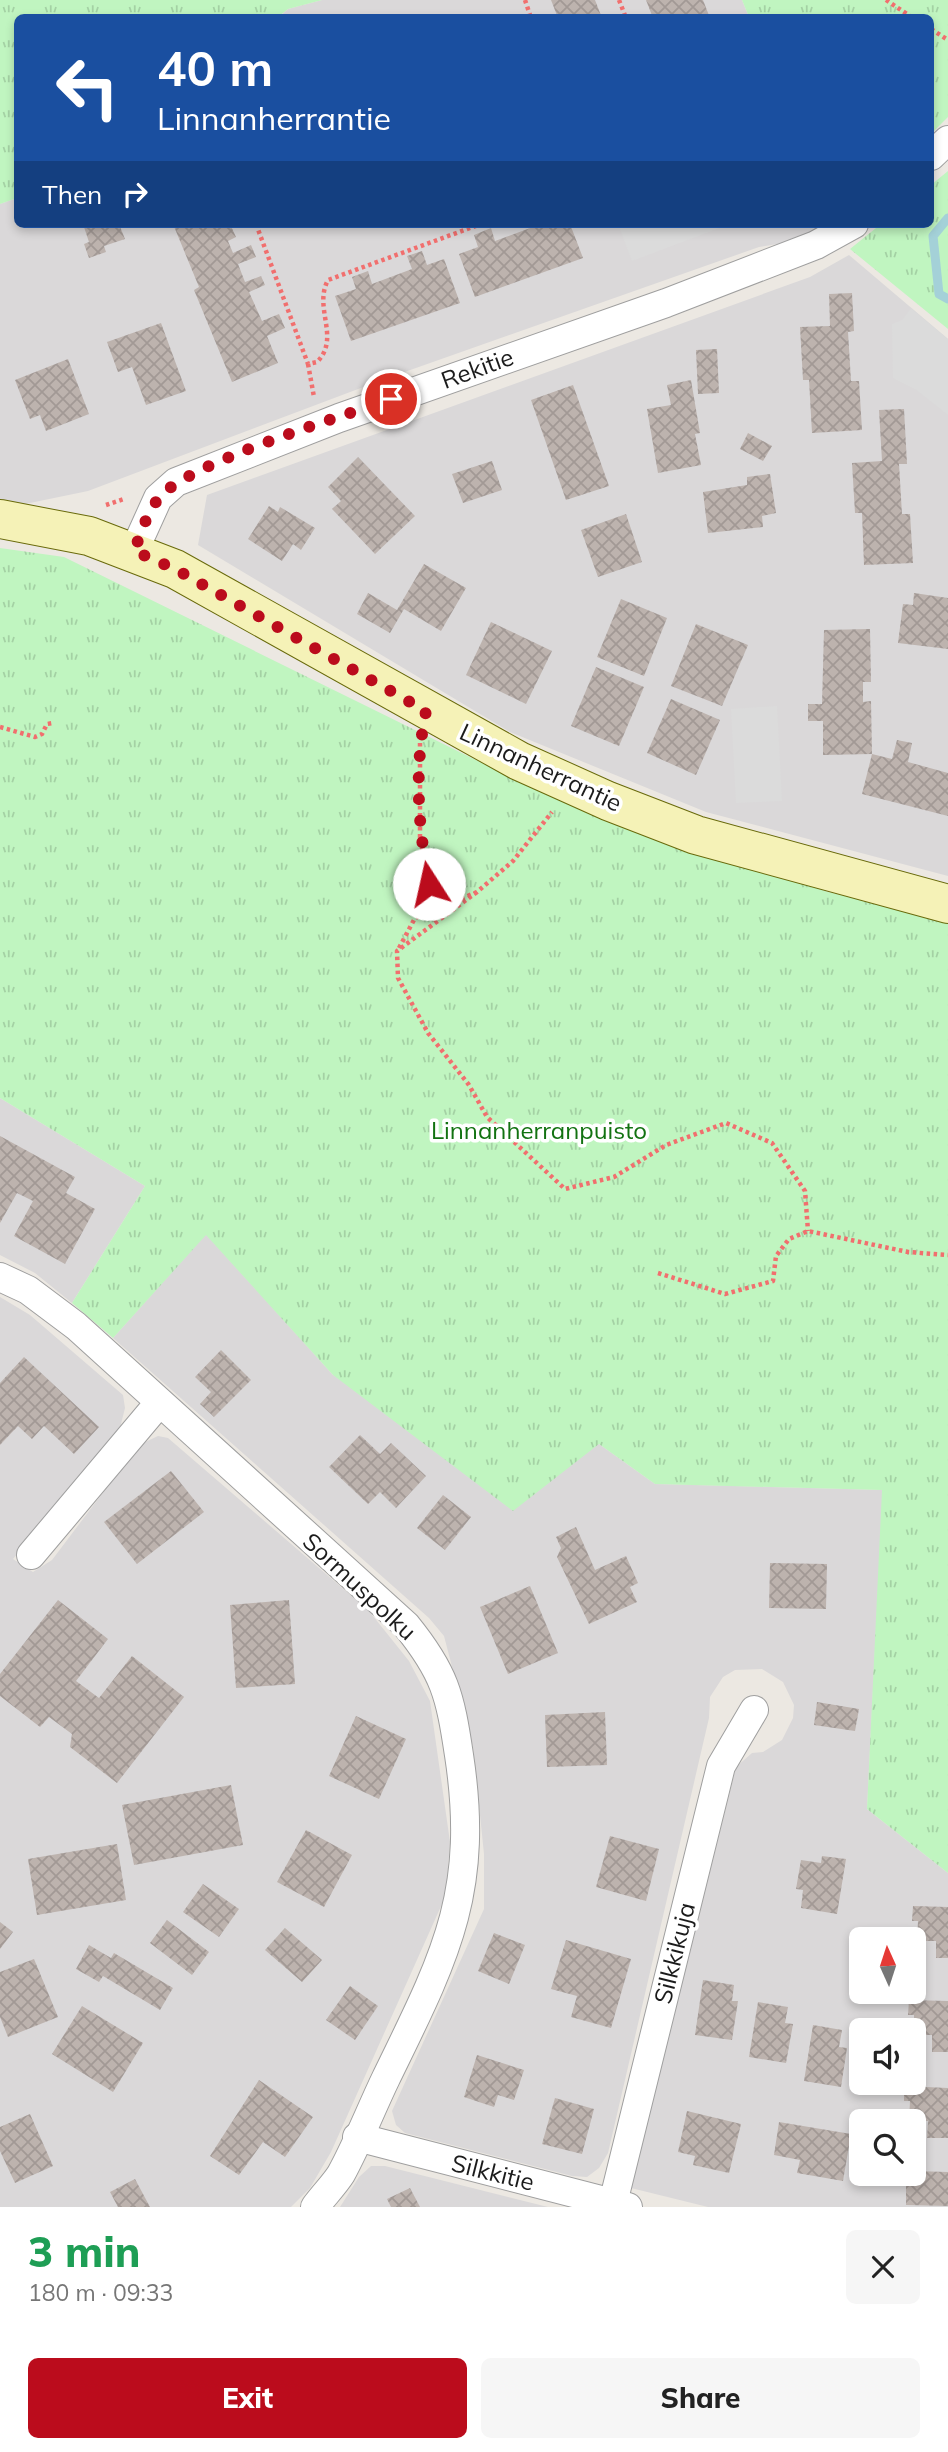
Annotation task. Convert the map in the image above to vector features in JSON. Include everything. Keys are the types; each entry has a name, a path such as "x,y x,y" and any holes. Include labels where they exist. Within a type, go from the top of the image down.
{"street":[{"path":"934,153 948,140"},
{"name":"Rekitie","path":"134,551 158,498 176,482 219,462 666,303 816,245 847,228"},
{"name":"Linnanherrantie","path":"0,519 89,536 134,551 175,569 426,711 519,761 573,786 696,835 948,904"},
{"name":"Sormuspolku","path":"0,1277 51,1306 406,1625 436,1665 450,1700 464,1789 467,1854 458,1910 438,1970 341,2175 315,2207"},
{"path":"31,1555 159,1403"},
{"name":"Silkkikuja","path":"617,2205 721,1766 754,1710"},
{"name":"Silkkitie","path":"357,2137 617,2205"}],"path":[{"path":"886,0 907,14"},
{"path":"257,228 308,364 317,362 327,346 329,336 321,293 328,280 470,228"},
{"path":"98,508 176,482"},
{"path":"426,711 419,763 419,812 420,837 433,908"},
{"path":"0,727 35,737 42,734 47,724 53,723"},
{"path":"397,951 477,892 513,861 573,786"},
{"path":"477,892 433,908 415,918 397,951 398,978 428,1033 469,1085 487,1117 565,1189 614,1177 666,1145 726,1123 772,1143 805,1191 808,1231"},
{"path":"658,1273 725,1294 773,1282 776,1256 789,1239 808,1231 908,1252 948,1255"}],"shaded area":[{"path":"322,0 742,0 748,14 282,14 288,9"},
{"path":"14,199 14,228 824,228 827,236 759,247 382,380 88,491 25,504 0,501 0,204"},
{"path":"620,228 719,228 632,261"},
{"path":"849,255 948,339 948,876 706,812 510,732 198,545 207,495 810,277"},
{"path":"911,308 948,339 948,415 915,389 893,378 892,324 902,320"},
{"path":"777,706 782,801 736,803 731,709"},
{"path":"0,1098 145,1186 72,1303 35,1273 0,1255"},
{"path":"206,1234 333,1375 599,1444 655,1484 883,1490 867,1809 948,1873 948,2207 708,2207 631,2188 736,1767 752,1753 763,1752 782,1740 793,1718 794,1705 783,1682 762,1669 735,1670 723,1677 710,1697 709,1718 608,2153 599,2168 587,2177 572,2176 405,2133 396,2125 392,2111 484,1909 484,1854 473,1747 444,1636 429,1618 113,1338"},
{"path":"0,1297 30,1315 123,1395 125,1408 119,1432 13,1559 33,1572 52,1560 139,1445 158,1436 168,1438 369,1611 409,1661 430,1701 450,1842 446,1895 331,2152 310,2188 291,2207 0,2207"},
{"path":"371,2166 385,2166 548,2207 340,2207 359,2177"}],"green space":[{"path":"0,0 322,0 288,9 282,14 14,14 14,199 0,204"},
{"path":"742,0 948,0 948,117 934,131 934,14 748,14"},
{"path":"948,171 948,329 850,249 876,228 934,228 934,183"},
{"name":"Linnanherranpuisto","path":"0,548 64,557 549,796 828,892 948,920 948,1873 867,1809 882,1490 655,1484 599,1444 513,1511 333,1375 206,1235 113,1338 72,1303 145,1186 0,1098"}],"building":[{"path":"551,0 595,0 600,14 556,14"},
{"path":"646,0 703,0 708,14 651,14"},
{"path":"84,228 121,228 125,239 104,246 106,252 89,258 84,244 89,242"},
{"path":"175,228 232,228 236,237 228,241 233,253 251,245 256,257 238,264 245,282 261,276 265,285 249,292 262,321 279,314 285,328 267,336 278,363 232,382 194,290 199,287"},
{"path":"491,228 495,241 530,228 572,228 583,258 475,297 459,254 478,247 474,235"},
{"path":"422,251 427,265 444,259 460,303 351,341 335,296 356,289 352,277 368,271 372,284 412,269 407,256"},
{"path":"852,293 854,331 848,332 851,381 859,381 862,430 812,433 809,380 803,380 800,327 830,326 829,294"},
{"path":"161,323 186,391 146,405 132,367 118,372 107,342"},
{"path":"717,349 719,393 698,394 696,350"},
{"path":"68,359 89,414 46,431 40,415 30,419 15,380"},
{"path":"691,380 700,433 695,434 701,465 658,473 647,409 671,405 667,385"},
{"path":"573,385 609,486 566,500 531,400"},
{"path":"904,409 907,464 899,464 902,514 910,514 913,563 864,565 862,513 855,513 852,463 882,461 879,410"},
{"path":"748,433 772,446 763,461 740,449"},
{"path":"358,457 415,516 375,554 332,509 341,501 328,487"},
{"path":"492,461 502,490 463,503 452,474"},
{"path":"770,474 776,513 762,516 763,527 708,533 703,492 747,485 747,477"},
{"path":"269,506 278,512 280,507 315,528 301,550 293,544 282,561 248,539"},
{"path":"626,514 642,562 598,577 581,530"},
{"path":"424,564 466,588 441,631 404,609 390,633 357,614 368,593 397,610"},
{"path":"914,593 948,598 948,649 898,643 903,604 913,605"},
{"path":"621,599 667,618 644,676 597,657"},
{"path":"491,622 552,651 526,704 466,675"},
{"path":"696,624 748,645 722,706 671,686"},
{"path":"870,629 871,682 863,682 863,702 871,701 872,754 823,755 823,721 808,721 808,704 822,704 824,630"},
{"path":"596,667 644,687 619,746 571,726"},
{"path":"671,699 720,720 696,775 647,753"},
{"path":"897,740 912,743 908,762 948,773 948,816 862,794 872,754 892,759"},
{"path":"0,1136 75,1177 66,1193 95,1209 65,1264 14,1236 33,1201 17,1193 0,1223"},
{"path":"221,1350 251,1380 214,1417 200,1404 211,1392 195,1377"},
{"path":"24,1357 99,1427 74,1454 44,1426 32,1439 18,1426 0,1445 0,1383"},
{"path":"360,1435 380,1454 391,1443 426,1476 396,1508 380,1492 368,1504 329,1467"},
{"path":"171,1471 204,1512 137,1564 104,1522"},
{"path":"443,1495 471,1517 445,1550 417,1528"},
{"path":"576,1527 595,1570 626,1556 638,1583 630,1587 637,1602 589,1624 557,1557 561,1548 556,1537"},
{"path":"770,1563 827,1564 826,1609 769,1608"},
{"path":"530,1586 558,1653 508,1674 480,1607"},
{"path":"58,1600 108,1639 76,1681 99,1698 132,1656 184,1697 117,1783 70,1747 72,1734 49,1717 40,1727 0,1696 0,1674"},
{"path":"289,1600 295,1684 236,1688 230,1605"},
{"path":"817,1702 859,1709 855,1731 814,1725"},
{"path":"605,1712 607,1765 547,1767 545,1715"},
{"path":"356,1716 406,1739 379,1799 329,1776"},
{"path":"231,1785 243,1845 134,1865 122,1805"},
{"path":"306,1830 352,1855 324,1907 277,1882"},
{"path":"610,1836 659,1849 646,1901 596,1887"},
{"path":"117,1844 126,1900 37,1915 28,1859"},
{"path":"822,1856 846,1859 837,1914 801,1908 803,1890 796,1889 801,1860 821,1863"},
{"path":"203,1884 239,1909 219,1937 183,1912"},
{"path":"913,1906 948,1907 948,1958 936,1958 936,1941 926,1941 926,1927 918,1927 918,1921 912,1921"},
{"path":"167,1920 209,1952 192,1975 150,1943"},
{"path":"0,1922 13,1932 0,1949"},
{"path":"285,1928 322,1960 302,1982 265,1950"},
{"path":"494,1933 525,1945 509,1984 478,1971"},
{"path":"566,1940 631,1959 611,2028 571,2017 577,1996 551,1989"},
{"path":"89,1945 111,1958 114,1953 173,1988 160,2010 103,1976 99,1982 76,1969"},
{"path":"34,1959 58,2017 8,2037 0,2017 0,1972"},
{"path":"703,1980 734,1985 732,2001 738,2001 732,2040 695,2035"},
{"path":"350,1986 378,2006 355,2040 326,2020"},
{"path":"926,2000 948,2001 948,2052 932,2052 932,2035 926,2035 926,2018 908,2015 909,2004 926,2004"},
{"path":"758,2002 788,2007 785,2023 793,2024 786,2063 749,2057"},
{"path":"82,2006 143,2043 113,2092 52,2054"},
{"path":"813,2025 842,2030 839,2047 847,2048 841,2087 804,2081"},
{"path":"477,2055 524,2070 514,2100 498,2095 494,2107 464,2097"},
{"path":"259,2080 313,2117 285,2157 263,2142 239,2175 210,2156"},
{"path":"926,2087 948,2088 948,2138 927,2138 926,2109 910,2109 910,2101 904,2101 904,2095 926,2095"},
{"path":"555,2098 594,2109 582,2154 542,2144"},
{"path":"687,2111 741,2124 729,2173 693,2165 695,2156 678,2152"},
{"path":"30,2114 53,2166 15,2183 0,2151 0,2127"},
{"path":"779,2122 849,2134 843,2181 797,2173 800,2160 774,2155"},
{"path":"926,2171 948,2172 948,2206 906,2205 906,2186 926,2186"},
{"path":"135,2179 150,2207 118,2207 110,2192"},
{"path":"410,2188 420,2207 391,2207 387,2199"}],"waterway":[{"path":"948,218 933,236 939,294 948,299"}],"route":[{"path":"391,399 219,462 176,482 158,498 134,551 175,569 426,711 420,738 418,775 420,837 429,884"}]}
